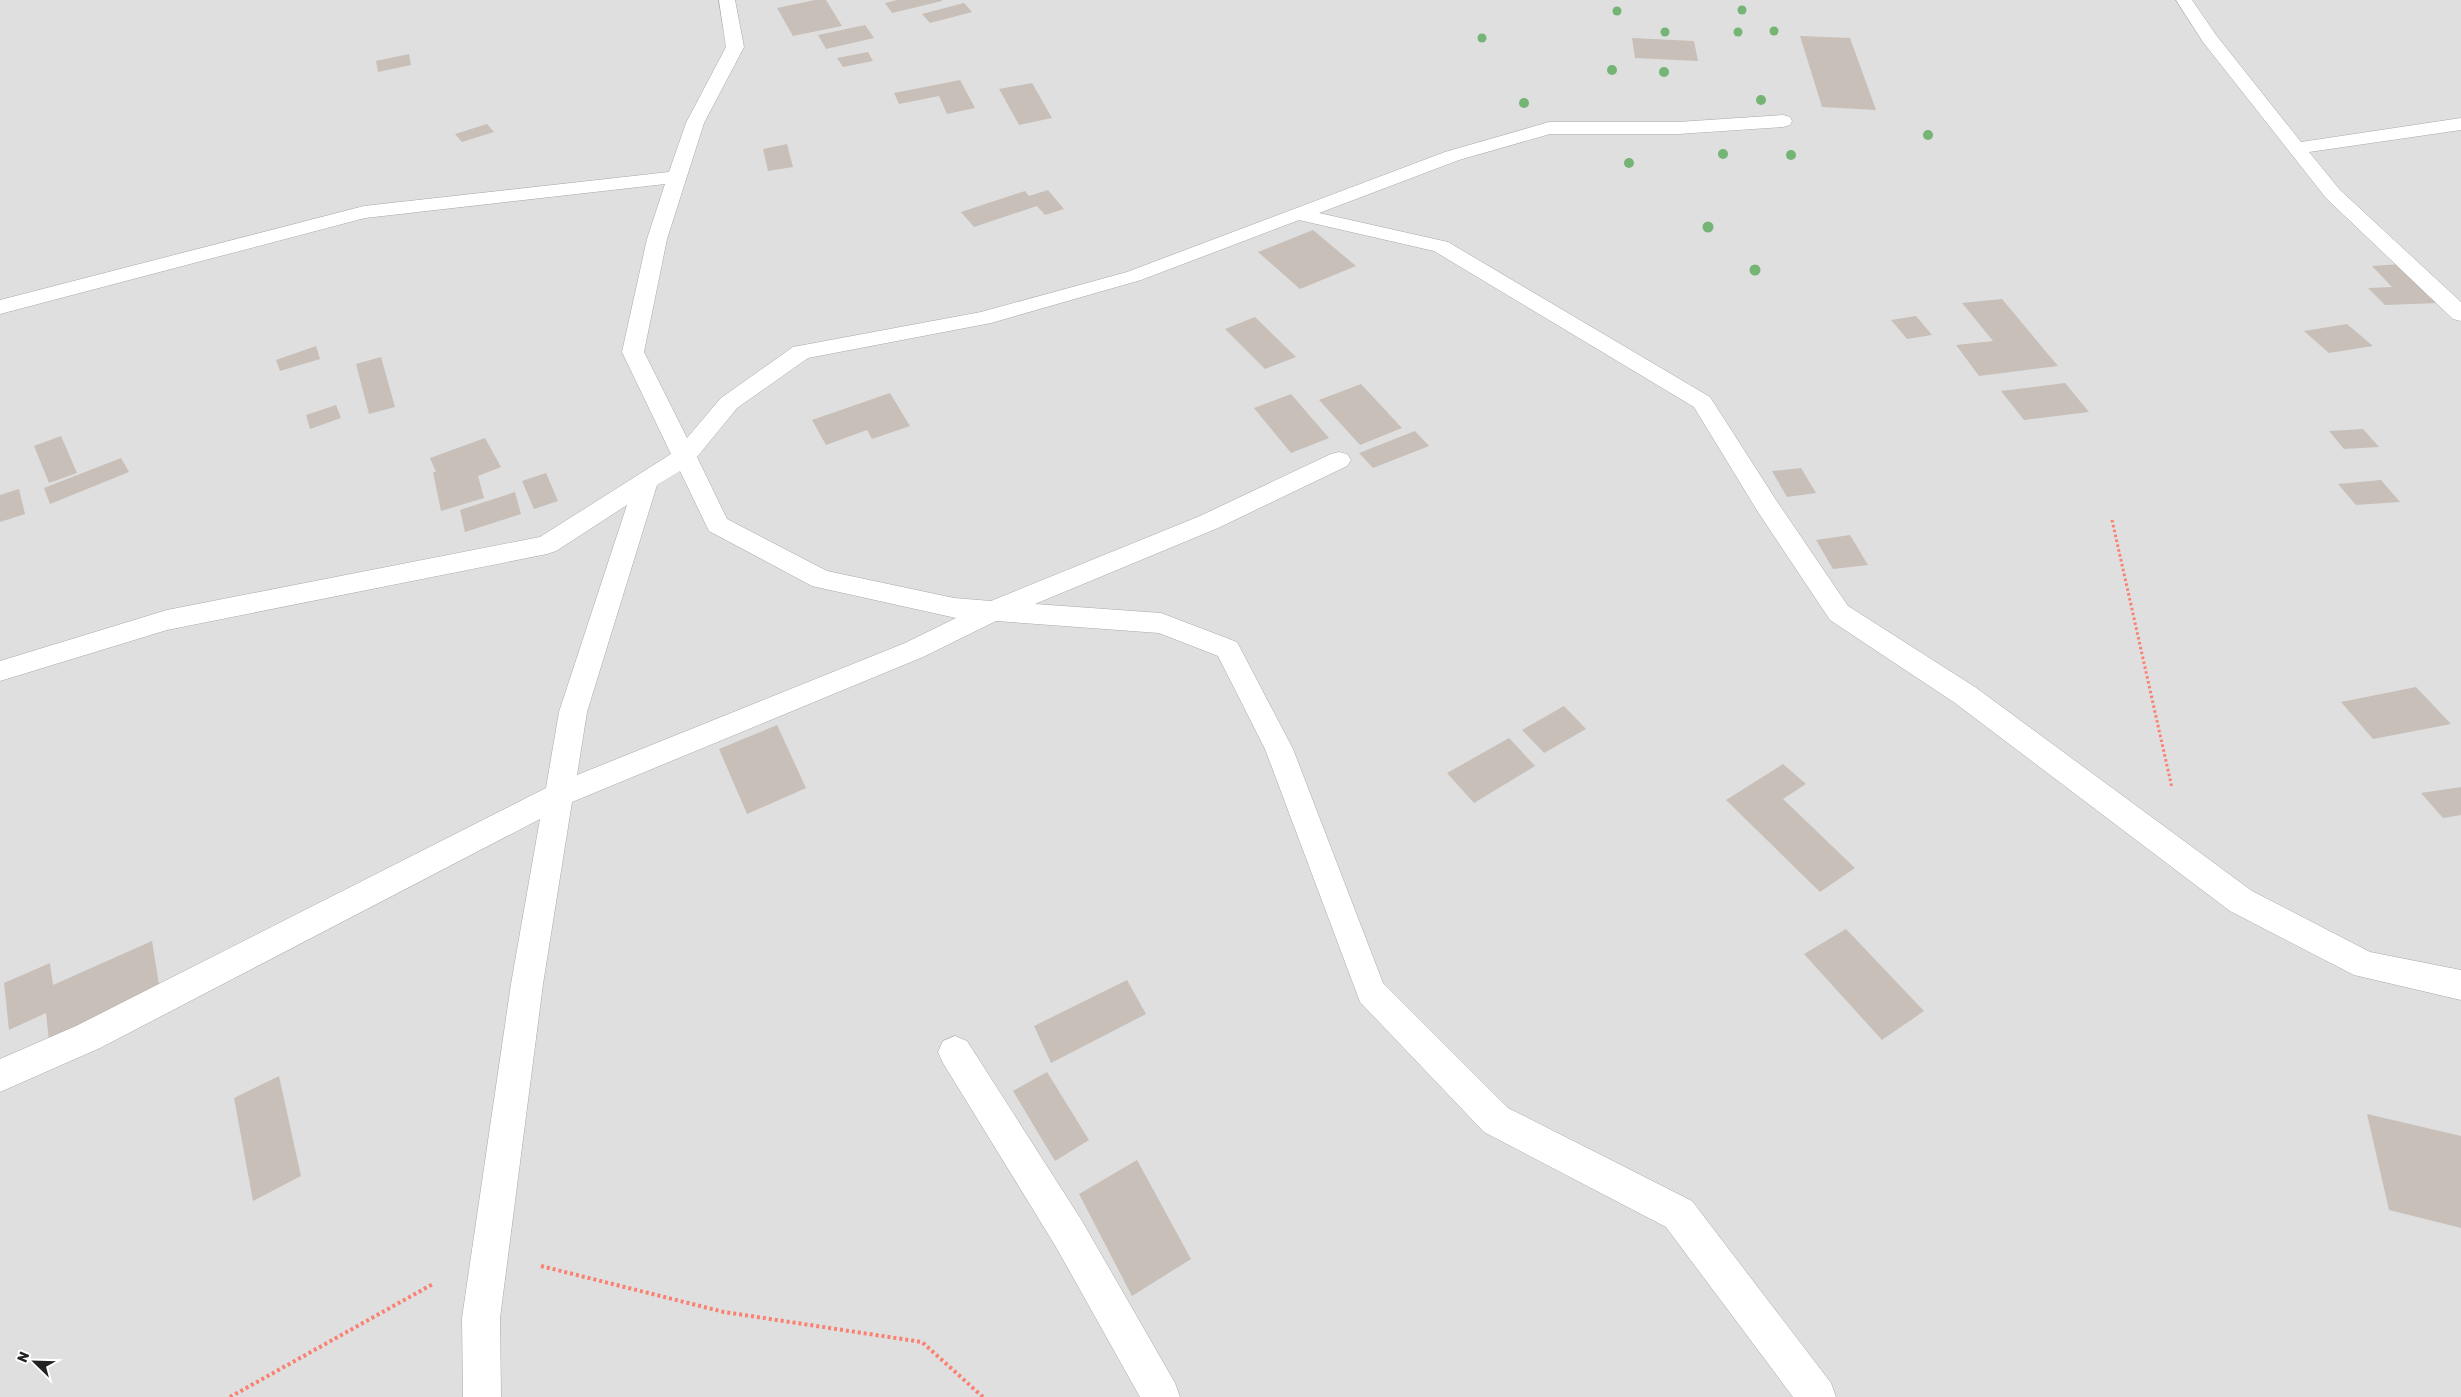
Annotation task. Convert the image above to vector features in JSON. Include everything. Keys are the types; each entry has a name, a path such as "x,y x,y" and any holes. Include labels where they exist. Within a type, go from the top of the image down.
{"street":[{"path":"727,0 736,47 695,123 657,239 633,352 718,525 821,579 954,608 1161,623 1228,649 1279,749 1371,992 1496,1120 1679,1214 1817,1397"},
{"path":"2184,0 2209,38 2333,194 2461,314"},
{"path":"0,671 167,620 547,545 684,457 729,403 801,352 983,318 1134,276 1452,156 1549,128 1678,128 1783,121"},
{"path":"2296,148 2461,124"},
{"path":"0,307 364,212 677,177"},
{"path":"1297,214 1442,246 1702,402 1767,506 1839,613 1965,695 2242,901 2365,965 2461,985"},
{"path":"0,1076 88,1037 559,795 914,650 993,611 1209,522 1339,460"},
{"path":"482,1397 481,1318 527,984 573,712 647,480"},
{"path":"955,1052 1069,1234 1160,1397"}],"path":[{"path":"2112,520 2189,862"},
{"path":"230,1397 490,1252 724,1312 922,1342 983,1397"}],"shaded area":[{"path":"0,0 2461,0 2461,1397 0,1397"}],"building":[{"path":"815,0 826,0 842,26 793,36 777,8"},
{"path":"897,0 942,1 892,13 885,3"},
{"path":"964,3 972,12 930,23 922,14"},
{"path":"865,25 874,38 826,49 818,35"},
{"path":"1800,36 1850,38 1876,110 1822,107"},
{"path":"1632,38 1694,41 1698,61 1635,58"},
{"path":"868,52 873,61 843,67 837,58"},
{"path":"409,54 411,65 378,72 376,61"},
{"path":"960,80 975,108 947,114 939,96 899,104 894,93"},
{"path":"1032,83 1052,118 1019,125 999,89"},
{"path":"487,124 494,132 462,142 455,134"},
{"path":"787,144 793,167 768,171 763,149"},
{"path":"1048,190 1064,209 1045,215 1037,206 974,227 961,212 1025,191 1029,196"},
{"path":"1313,230 1356,266 1300,289 1258,252"},
{"path":"2401,264 2439,303 2385,305 2368,288 2392,287 2372,266"},
{"path":"2002,299 2058,366 1979,376 1956,345 1993,341 1962,303"},
{"path":"1916,316 1932,335 1907,339 1891,320"},
{"path":"1255,317 1296,357 1265,369 1225,329"},
{"path":"2347,324 2373,346 2329,353 2304,331"},
{"path":"316,346 320,359 280,371 276,360"},
{"path":"381,357 395,407 369,414 356,364"},
{"path":"2065,383 2089,412 2024,420 2001,391"},
{"path":"1361,384 1402,428 1360,445 1319,400"},
{"path":"890,393 910,426 872,439 867,430 826,445 812,420"},
{"path":"1291,394 1329,438 1291,453 1254,408"},
{"path":"336,405 341,418 310,429 306,415"},
{"path":"2363,429 2379,447 2344,449 2329,431"},
{"path":"1415,431 1429,446 1373,468 1359,453"},
{"path":"61,436 77,473 49,483 34,446"},
{"path":"485,438 501,467 478,476 484,498 441,511 433,472 436,472 430,458"},
{"path":"121,458 129,472 50,504 44,488"},
{"path":"1801,468 1816,493 1787,497 1772,471"},
{"path":"546,473 558,501 534,509 522,481"},
{"path":"2381,480 2400,502 2356,505 2338,484"},
{"path":"19,489 25,514 0,522 0,495"},
{"path":"515,492 521,514 465,532 460,510"},
{"path":"1850,535 1868,565 1833,569 1816,540"},
{"path":"2416,687 2451,724 2373,739 2341,702"},
{"path":"1564,706 1586,729 1544,753 1522,730"},
{"path":"777,725 806,788 747,814 719,749"},
{"path":"1509,738 1535,766 1474,803 1447,773"},
{"path":"1783,764 1806,784 1783,799 1855,868 1820,892 1726,800"},
{"path":"2461,787 2461,815 2443,818 2421,793"},
{"path":"1846,929 1924,1011 1882,1040 1804,954"},
{"path":"152,941 160,991 49,1041 46,1013 9,1030 4,983 50,963 53,985"},
{"path":"1127,980 1146,1014 1051,1063 1034,1026"},
{"path":"1047,1072 1089,1140 1055,1161 1013,1091"},
{"path":"279,1076 301,1176 253,1201 234,1098"},
{"path":"2367,1114 2461,1136 2461,1228 2389,1210"},
{"path":"1137,1160 1191,1259 1132,1296 1079,1194"}]}
